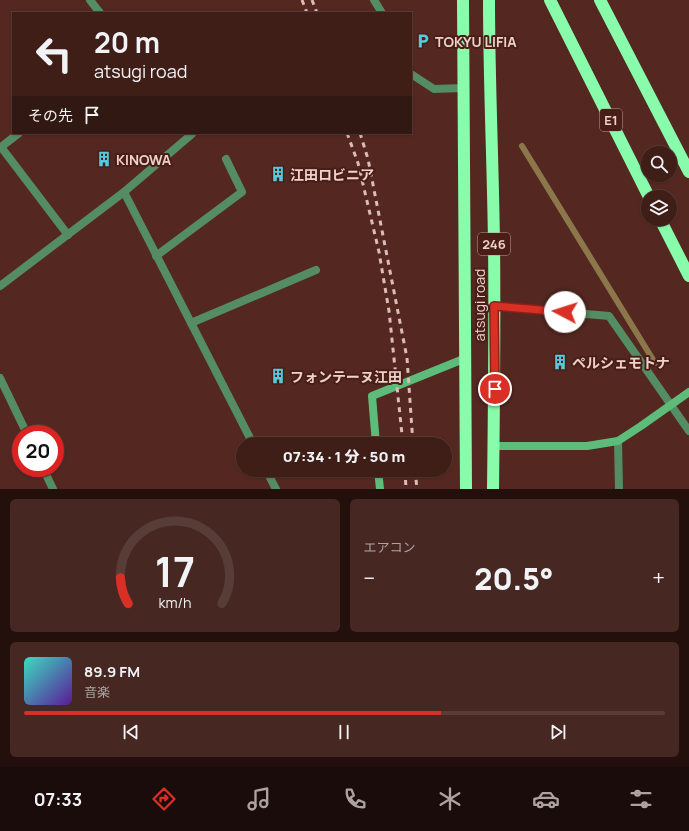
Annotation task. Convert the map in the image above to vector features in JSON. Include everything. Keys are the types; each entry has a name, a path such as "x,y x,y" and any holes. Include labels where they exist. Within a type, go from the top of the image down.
{"highway":[{"name":"atsugi road","path":"463,0 466,489"},
{"name":"atsugi road","path":"489,0 489,98 494,306 493,489"},
{"name":"E1","path":"550,0 646,190"},
{"path":"600,0 689,172"},
{"path":"664,226 689,276"}],"street":[{"path":"90,0 99,12"},
{"path":"374,0 381,12"},
{"path":"412,75 434,89 463,88"},
{"path":"18,134 1,147 68,235"},
{"path":"0,286 124,192 192,134"},
{"path":"156,256 242,192 226,159"},
{"path":"124,192 249,437"},
{"path":"191,323 316,270"},
{"path":"494,306 609,316 689,431"},
{"path":"375,437 372,396 466,358"},
{"path":"0,378 23,425"},
{"path":"493,446 587,446 618,441 689,392"},
{"path":"618,441 619,489"},
{"path":"47,477 53,489"},
{"path":"270,477 276,489"},
{"path":"379,477 380,489"}],"waterway":[{"path":"522,146 655,363"}],"railway":[{"path":"302,0 307,12"},
{"path":"312,0 317,12"},
{"path":"347,134 358,163 379,252 389,311 402,437"},
{"path":"360,134 368,159 407,358 413,437"},
{"path":"405,477 406,489"},
{"path":"416,477 417,489"}],"place":[{"name":"TOKYU LIFIA","path":"423,41"},
{"name":"KINOWA","path":"104,159"},
{"name":"江田ロビニア","path":"278,174"},
{"name":"ペルシェモトナ","path":"560,362"},
{"name":"フォンテーヌ江田","path":"278,376"}],"route":[{"path":"495,389 494,306 565,312"}]}
